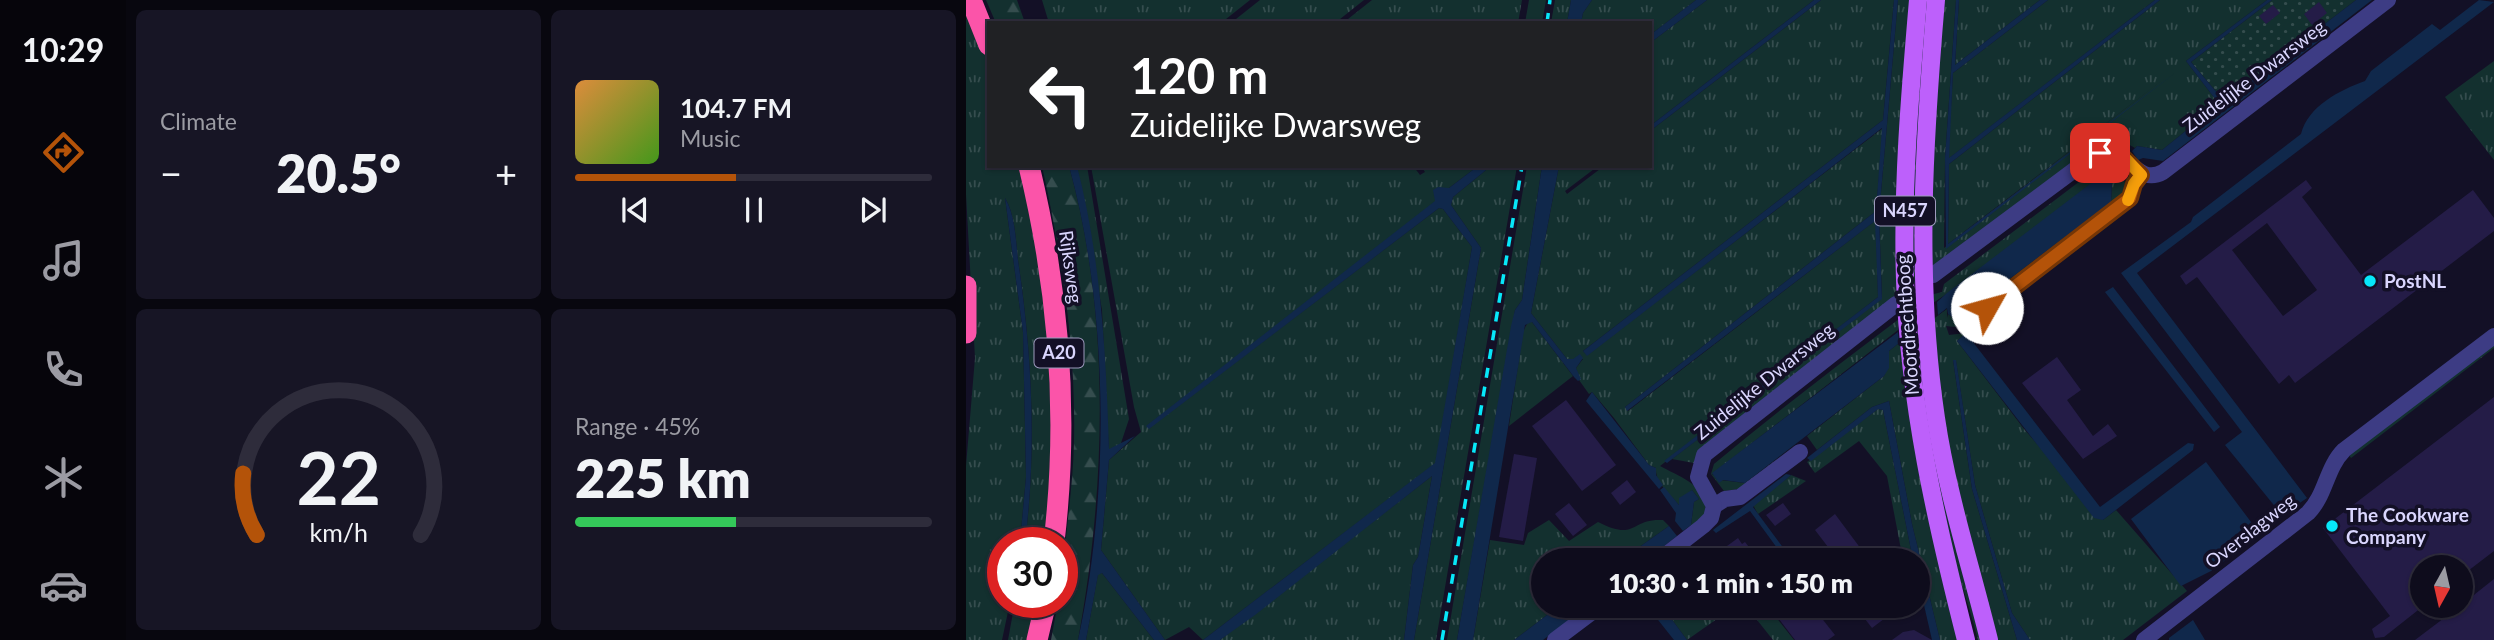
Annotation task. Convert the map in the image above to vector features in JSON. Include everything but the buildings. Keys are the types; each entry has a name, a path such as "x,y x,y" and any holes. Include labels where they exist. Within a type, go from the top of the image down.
{"highway":[{"path":"971,0 987,40"},
{"name":"Rijksweg","path":"1029,168 1052,276 1059,351 1061,438 1055,527"},
{"path":"966,286 966,333"},
{"path":"1037,640 1042,618"}],"main road":[{"name":"Moordrechtboog","path":"1918,0 1905,186 1909,341 1926,469 1966,640"},
{"name":"Moordrechtboog","path":"1937,0 1923,186 1926,332 1943,458 1989,640"}],"street":[{"name":"Zuidelijke Dwarsweg","path":"2141,175 2150,177 2163,172 2388,0"},
{"path":"1933,275 2093,156 2100,153 2116,154 2128,160 2141,175 2134,184 2130,198 1967,324"},
{"name":"Zuidelijke Dwarsweg","path":"1714,506 1698,477 1704,455 1896,304"},
{"name":"Overslagweg","path":"2144,640 2308,513 2319,500 2332,465 2344,450 2494,336"},
{"path":"1675,548 1711,518 1714,506 1724,499 1740,497 1800,452"},
{"path":"1555,640 1584,618"}],"green space":[{"path":"986,0 1017,0 1024,21 995,21"},
{"path":"1042,0 1250,0 1224,21 1048,21"},
{"path":"1260,0 1364,0 1338,21 1234,21"},
{"path":"1372,0 1522,0 1518,21 1346,21"},
{"path":"1529,0 1546,0 1542,21 1525,21"},
{"path":"1555,0 1571,0 1567,21 1551,21"},
{"path":"1592,0 1696,0 1652,33 1652,21 1581,21 1583,13"},
{"path":"1707,0 1814,0 1652,124 1652,41"},
{"path":"1821,0 1894,0 1883,120 1583,351 1587,355 1883,128 1876,211 1625,407 1628,411 1876,220 1878,297 1660,466 1685,479 1704,498 1704,518 1684,533 1691,525 1694,502 1699,499 1692,490 1680,506 1668,493 1658,479 1656,468 1649,465 1614,418 1592,392 1589,394 1579,380 1576,368 1583,359 1567,359 1531,313 1559,168 1595,168 1565,191 1567,194 1601,168 1652,168 1652,129"},
{"path":"1898,0 1912,0 1898,296 1698,455 1694,463 1672,459 1882,297 1879,215"},
{"path":"1925,0 1930,0 1917,281 1912,285 1912,164"},
{"path":"1943,0 1956,0 1945,158 1944,248 2173,72 1948,244 1949,164 2160,0 2267,0 2186,61 2219,104 2162,150 2137,146 2135,148 2119,139 1929,271 1928,240"},
{"path":"1959,0 2040,0 1955,65"},
{"path":"2048,0 2155,0 1948,159 1953,73"},
{"path":"2272,0 2356,0 2224,101 2191,62"},
{"path":"966,10 987,60 987,168 1021,168 1048,311 1053,437 1047,527 1027,527 1032,436 1030,366 1014,228 1005,198 1023,332 1026,477 1021,527 987,527 987,618 1007,618 1002,640 966,640 966,466 975,358 966,194"},
{"path":"2494,61 2494,160 2445,97"},
{"path":"2110,166 2123,179 2126,196 1955,327 1946,326 1949,335 1966,333 1957,341 2024,429 2103,520 2116,510 2187,591 2123,640 2030,640 2012,613 1975,485 1956,361 1953,360 1972,489 2017,640 1996,640 1958,491 1941,406 1932,320 1947,309 1947,318 1948,314 1955,319 1961,316 2111,202 2112,183 1930,305 1930,295 1942,292 1944,284 2096,169"},
{"path":"1042,168 1069,168 1083,223 1092,282 1100,402 1094,523 1078,640 1051,640 1055,618 1078,618 1078,527 1067,527 1073,462 1074,407 1066,303"},
{"path":"1077,168 1087,168 1129,419 1120,446 1109,453 1102,310"},
{"path":"1091,168 1415,168 1420,175 1425,172 1422,168 1475,168 1449,188 1434,190 1436,201 1149,428 1439,208 1443,209 1472,247 1436,463 1203,640 1189,627 1165,640 1101,550 1109,460 1141,432 1134,407"},
{"path":"1489,168 1517,168 1436,640 1414,640 1481,248 1451,205 1453,197"},
{"path":"1527,168 1542,168 1522,300 1515,310 1457,640 1447,640"},
{"path":"1899,319 1898,330 1712,474 1720,480 1745,483 1796,445 1798,448 1746,488 1724,491 1711,474 1714,464"},
{"path":"1528,322 1532,322 1573,376 1509,426 1523,332"},
{"path":"1920,330 1983,640 1978,640 1937,498 1915,333"},
{"path":"1899,343 1903,345 1959,640 1940,640 1930,599 1930,548 1918,548 1889,401 1872,407 1817,450 1807,436 1884,376 1889,351"},
{"path":"2494,344 2494,348 2351,458 2349,455"},
{"path":"1878,409 1883,410 1911,548 1901,548 1887,476 1859,441 1815,473 1807,462"},
{"path":"1791,475 1806,481 1758,514 1753,505"},
{"path":"1432,476 1418,557 1413,565 1404,640 1220,640"},
{"path":"1549,520 1569,541 1598,522 1620,530 1652,520 1663,520 1669,526 1638,548 1531,548 1531,618 1543,618 1514,640 1473,640 1490,540 1524,545 1528,533"},
{"path":"1102,573 1154,640 1086,640 1098,574"},
{"path":"1012,618 1034,618 1029,640 1008,640"},
{"path":"1671,618 1718,618 1687,640"},
{"path":"1756,618 1777,618 1794,640 1773,640"}],"water":[{"path":"1571,0 1592,0 1583,13 1581,21 1567,21"},
{"path":"1696,0 1707,0 1652,41 1652,33"},
{"path":"1814,0 1821,0 1652,129 1652,124"},
{"path":"1894,0 1898,0 1879,215 1882,299 1667,463 1664,461 1878,297 1875,221 1627,411 1625,407 1876,211 1882,128 1587,356 1583,351 1883,120"},
{"path":"1956,0 1959,0 1955,65 2040,0 2048,0 1953,73 1949,158 2155,0 2160,0 1949,164 1948,244 2175,73 1946,249 1945,158"},
{"path":"2267,0 2272,0 2191,62 2224,101 2356,0 2372,0 2163,161 2143,158 2138,160 2132,151 2137,146 2162,150 2219,104 2186,61"},
{"path":"2479,0 2494,2 2137,273 2307,498 2288,511 2277,509 2225,445 2242,432 2121,273 2191,222 2193,217 2301,134 2310,115 2326,100 2365,81 2371,71 2432,24 2440,30"},
{"path":"1069,168 1077,168 1097,271 1104,342 1109,449 1135,436 1109,460 1101,550 1165,640 1154,640 1102,573 1098,575 1086,640 1078,640 1096,525 1100,464 1098,341 1092,280"},
{"path":"1475,168 1489,168 1453,197 1451,205 1481,248 1414,640 1404,640 1413,565 1418,557 1432,476 1255,615 1220,640 1203,640 1435,463 1472,247 1443,209 1439,208 1149,429 1146,426 1435,201 1433,190 1438,187 1449,188"},
{"path":"1542,168 1559,168 1531,313 1567,359 1573,359 1580,354 1583,358 1576,368 1581,379 1578,381 1574,377 1532,322 1525,325 1473,640 1457,640 1511,326 1515,310 1522,300"},
{"path":"2111,168 2117,176 2112,183 2111,202 1961,316 1955,319 1948,314 1947,308 1938,315 1937,302 1947,293"},
{"path":"1005,198 1014,228 1030,366 1032,436 1027,527 1021,527 1026,477 1023,332"},
{"path":"2113,287 2220,427 2214,432 2105,292"},
{"path":"1898,332 1899,343 1889,351 1889,368 1884,376 1745,483 1723,480 1719,483 1712,473"},
{"path":"1966,333 2100,507 2188,443 2194,444 2193,450 2103,520 2094,518 1957,341"},
{"path":"1953,360 1956,360 1975,485 2012,613 2030,640 2017,640 1972,489"},
{"path":"1592,392 1649,465 1656,468 1656,475 1663,485 1659,489 1586,401"},
{"path":"1889,401 1918,548 1911,548 1883,410 1878,409 1811,461 1807,458 1872,407"},
{"path":"2206,462 2260,534 2211,571 2181,586 2131,519"},
{"path":"1786,474 1791,475 1753,507 1783,548 1777,548 1750,511 1716,533 1713,530"},
{"path":"1664,487 1679,505 1679,498 1692,490 1699,499 1694,502 1691,525 1683,531 1675,521 1676,513 1660,490"},
{"path":"1669,526 1677,536 1662,548 1638,548"},
{"path":"1930,599 1940,640 1932,640 1927,618 1930,618"},
{"path":"1543,618 1571,618 1543,640 1514,640"},
{"path":"1657,618 1671,618 1687,640 1674,640"},
{"path":"2193,620 2205,640 2169,640 2169,638"}],"railway":[{"path":"1547,21 1550,0"},
{"path":"1442,640 1522,168"}],"slow traffic":[{"path":"2126,159 2141,175 2128,200"}],"place":[{"name":"PostNL","path":"2370,281"},
{"name":"The Cookware Company","path":"2332,526"}],"route":[{"path":"1987,308 2130,198 2134,184 2141,175 2132,163 2123,157 2109,152 2100,153"}]}
